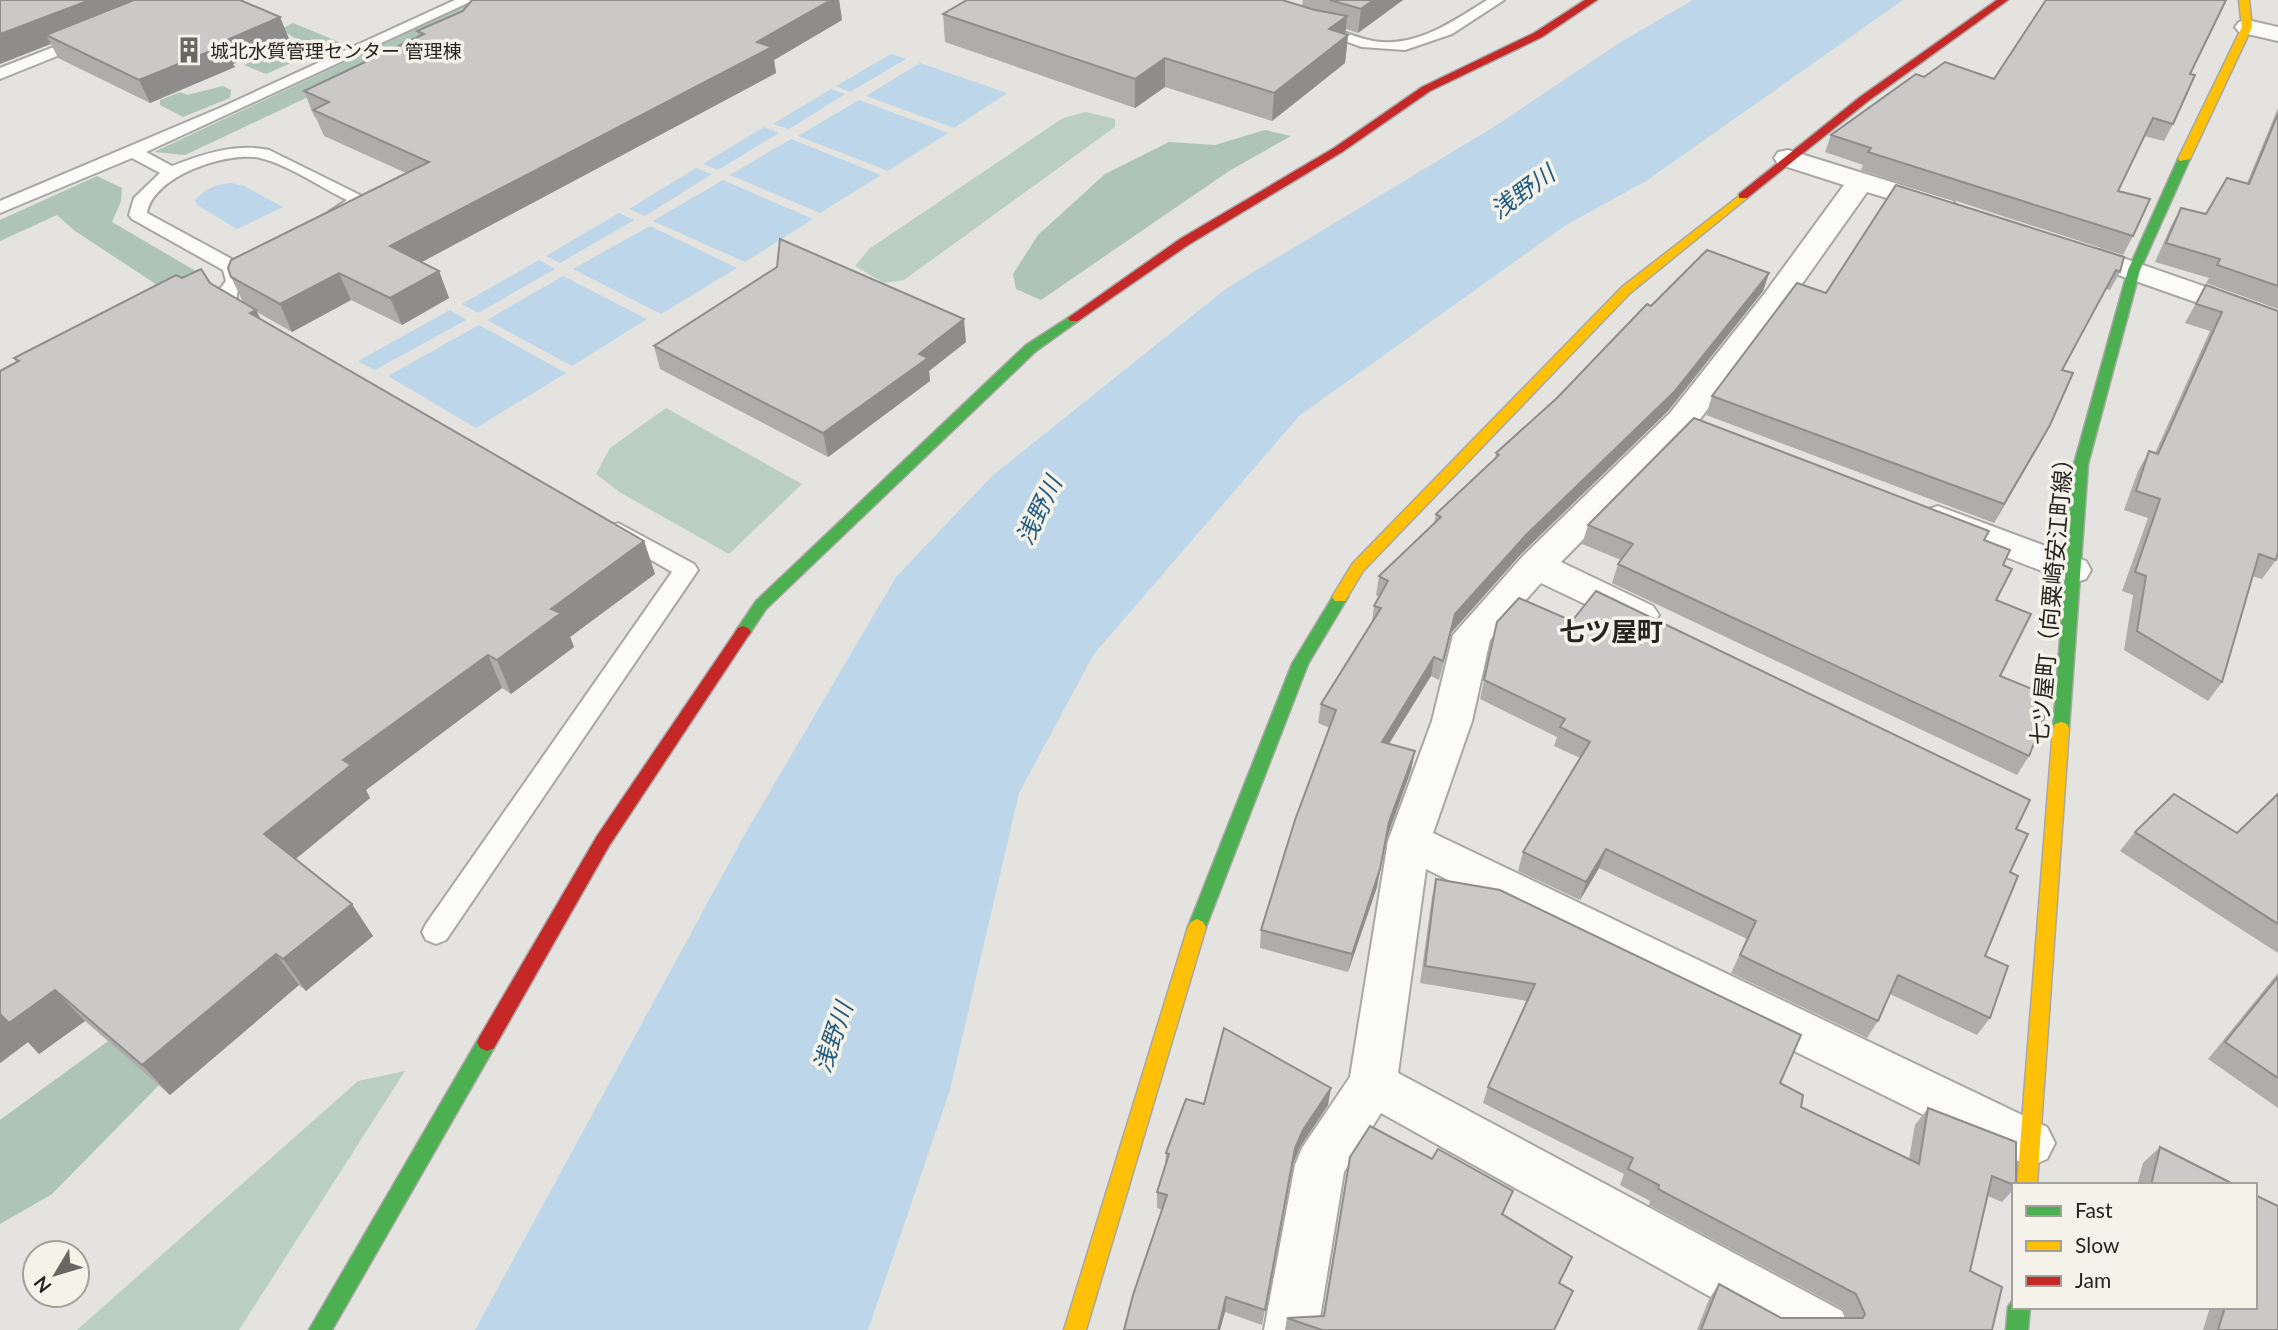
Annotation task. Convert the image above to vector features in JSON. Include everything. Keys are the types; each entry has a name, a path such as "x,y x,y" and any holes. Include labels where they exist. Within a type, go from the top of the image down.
{"street":[{"path":"320,1330 603,841 761,605 1031,348 1184,242 1338,150 1426,89 1538,35 1592,0"},
{"path":"1074,1330 1189,949 1300,664 1358,567 1626,290 1788,158 1931,48 2003,0"},
{"path":"2244,0 2247,27 2278,34"},
{"name":"七ツ屋町（向粟崎安江町線）","path":"2028,1164 2081,464 2134,270 2217,85 2247,27"},
{"path":"1788,158 1966,214"},
{"path":"1291,1330 1320,1165 1373,1084 1409,841 1452,721 1472,635 1535,565 1695,425 1776,299 1862,180"},
{"path":"2069,248 2278,322"},
{"path":"1904,505 2073,570"},
{"path":"1535,565 1672,630"},
{"path":"2018,797 2055,815"},
{"path":"1409,841 2028,1164"},
{"path":"1373,1084 1823,1330"},
{"path":"2017,1330 2019,1309"}],"lane":[{"path":"0,208 467,0"},
{"path":"1294,22 1389,47 1418,44 1497,0"},
{"path":"3,70 97,35"},
{"path":"132,151 171,172"},
{"path":"271,330 235,310 228,302 227,293 235,281 237,264 138,215 140,202 171,172 233,152 269,155 361,200 326,219"},
{"path":"436,932 686,570 603,522"}],"green space":[{"path":"477,0 513,0 185,155 154,152"},
{"path":"293,23 339,42 266,74 244,65 298,40 281,29"},
{"path":"223,86 231,90 230,98 183,117 160,105 160,100 180,92 187,95"},
{"path":"1086,112 1115,119 1115,127 904,280 884,283 855,266 869,249 1063,118"},
{"path":"1265,130 1291,136 1229,171 1041,300 1016,289 1013,274 1038,235 1105,174 1169,142 1215,145"},
{"path":"97,176 122,188 121,201 112,222 206,277 165,290 75,231 57,215 0,241 0,220"},
{"path":"666,408 802,484 729,554 621,493 596,474 610,448"},
{"path":"152,1009 218,1025 52,1194 0,1224 0,1120"},
{"path":"405,1071 239,1330 77,1330 358,1081"}],"water":[{"name":"浅野川","path":"1693,0 1903,0 1646,181 1566,225 1299,416 1094,654 1019,793 950,1090 868,1330 475,1330 746,832 896,577 992,476 1227,288 1497,125 1619,43"},
{"path":"891,54 906,59 850,92 836,86"},
{"path":"920,63 1007,93 954,128 866,96"},
{"path":"831,89 845,94 789,129 773,124"},
{"path":"859,100 948,133 888,171 798,136"},
{"path":"764,127 779,133 718,170 703,164"},
{"path":"791,139 881,175 820,213 730,175"},
{"path":"696,168 712,174 645,216 629,209"},
{"path":"723,180 813,219 745,262 653,221"},
{"path":"231,183 244,186 283,207 237,229 197,205 195,200 207,190"},
{"path":"619,213 634,220 560,263 546,256"},
{"path":"650,226 737,268 661,314 573,269"},
{"path":"539,260 555,269 478,313 462,304"},
{"path":"563,276 647,319 572,366 487,320"},
{"path":"450,310 466,320 375,370 358,361"},
{"path":"479,325 566,373 476,428 388,376"}],"building":[{"path":"0,0 90,0 0,34"},
{"path":"134,0 240,0 280,17 220,43 225,45 139,80 46,35"},
{"path":"472,0 831,0 757,42 772,47 390,246 439,271 390,298 339,273 280,304 231,277 228,268 231,260 429,162 313,110 329,102 304,91 424,34 417,31 463,11"},
{"path":"967,0 1282,0 1347,16 1329,29 1348,35 1274,93 1165,58 1135,79 943,14"},
{"path":"1330,0 1373,0 1361,9"},
{"path":"2046,0 2226,0 2190,74 2195,75 2173,124 2153,118 2118,191 2150,199 2133,236 1868,152 1871,148 1831,135 1916,74 1924,77 1945,62 1994,79"},
{"path":"2278,114 2278,286 2217,265 2220,259 2166,243 2181,208 2206,214 2227,178 2249,184"},
{"path":"1896,185 2124,257 2120,272 2116,270 2062,370 2073,373 2050,425 2004,504 1712,396 1797,283 1826,293"},
{"path":"780,239 964,319 919,354 928,358 823,433 654,346 777,267"},
{"path":"1707,250 1769,273 1674,392 1526,535 1455,614 1443,661 1434,657 1382,742 1415,751 1389,822 1380,869 1352,954 1261,930 1295,820 1336,710 1321,704 1381,608 1374,606 1388,581 1379,576 1441,517 1436,514 1499,455 1496,453 1557,398 1647,304 1651,306"},
{"path":"201,269 210,283 256,310 250,313 644,541 551,609 561,613 497,660 488,655 343,760 351,765 264,834 352,904 283,959 276,954 142,1065 55,990 9,1023 0,1014 0,371 19,361 14,358 176,275 182,278"},
{"path":"2206,285 2278,311 2278,552 2276,560 2259,554 2222,682 2137,631 2146,576 2135,572 2160,499 2136,491 2149,451 2158,454 2222,312 2196,304"},
{"path":"1694,418 1989,531 1984,540 2010,550 2003,565 2012,569 1996,600 2031,614 2000,676 2042,693 2038,704 2048,708 2029,756 1618,564 1633,544 1588,525"},
{"path":"1596,591 2030,800 2016,829 2028,834 2010,872 2018,876 1985,956 2008,966 1990,1018 1898,975 1878,1021 1740,955 1756,921 1606,849 1586,882 1523,852 1590,742 1560,727 1565,719 1484,680 1497,622 1519,598 1572,621"},
{"path":"2174,794 2237,833 2278,794 2278,924 2135,832"},
{"path":"1436,879 1500,890 1801,1035 1780,1083 1803,1095 1801,1107 1919,1164 1928,1108 2016,1142 2016,1183 2012,1184 1992,1176 1970,1271 2002,1287 1992,1330 1701,1330 1719,1284 1781,1318 1863,1318 1865,1314 1856,1294 1658,1189 1659,1185 1628,1169 1633,1158 1488,1087 1535,984 1425,966"},
{"path":"2278,977 2278,1078 2225,1042"},
{"path":"1224,1028 1331,1088 1303,1130 1295,1148 1265,1310 1226,1297 1218,1330 1124,1330 1167,1195 1157,1192 1169,1154 1166,1153 1186,1099 1204,1104"},
{"path":"1370,1126 1432,1159 1438,1149 1513,1191 1502,1214 1572,1257 1559,1283 1573,1291 1554,1330 1322,1330 1287,1318 1324,1316 1350,1157"},
{"path":"2160,1147 2231,1183 2151,1183"},
{"path":"2257,1196 2278,1206 2278,1330 2218,1330 2224,1309 2257,1309"}],"traffic: fast":[{"path":"2061,728 2081,464 2134,270 2184,159"},
{"path":"743,632 761,605 1031,348 1074,318"},
{"path":"1197,927 1300,664 1340,597"},
{"path":"320,1330 487,1042"},
{"path":"2017,1330 2019,1309"}],"traffic: slow":[{"path":"2184,159 2247,27 2244,0"},
{"path":"1340,597 1358,567 1626,290 1743,196"},
{"path":"2027,1183 2061,728"},
{"path":"1075,1330 1197,927"}],"traffic: jam":[{"path":"1074,318 1184,242 1338,150 1426,89 1538,35 1592,0"},
{"path":"1743,196 1864,99 2003,0"},
{"path":"487,1042 603,841 743,632"}],"place":[{"name":"城北水質管理センター 管理棟","path":"189,50"}],"district":[{"name":"七ツ屋町","path":"1611,631"}]}
